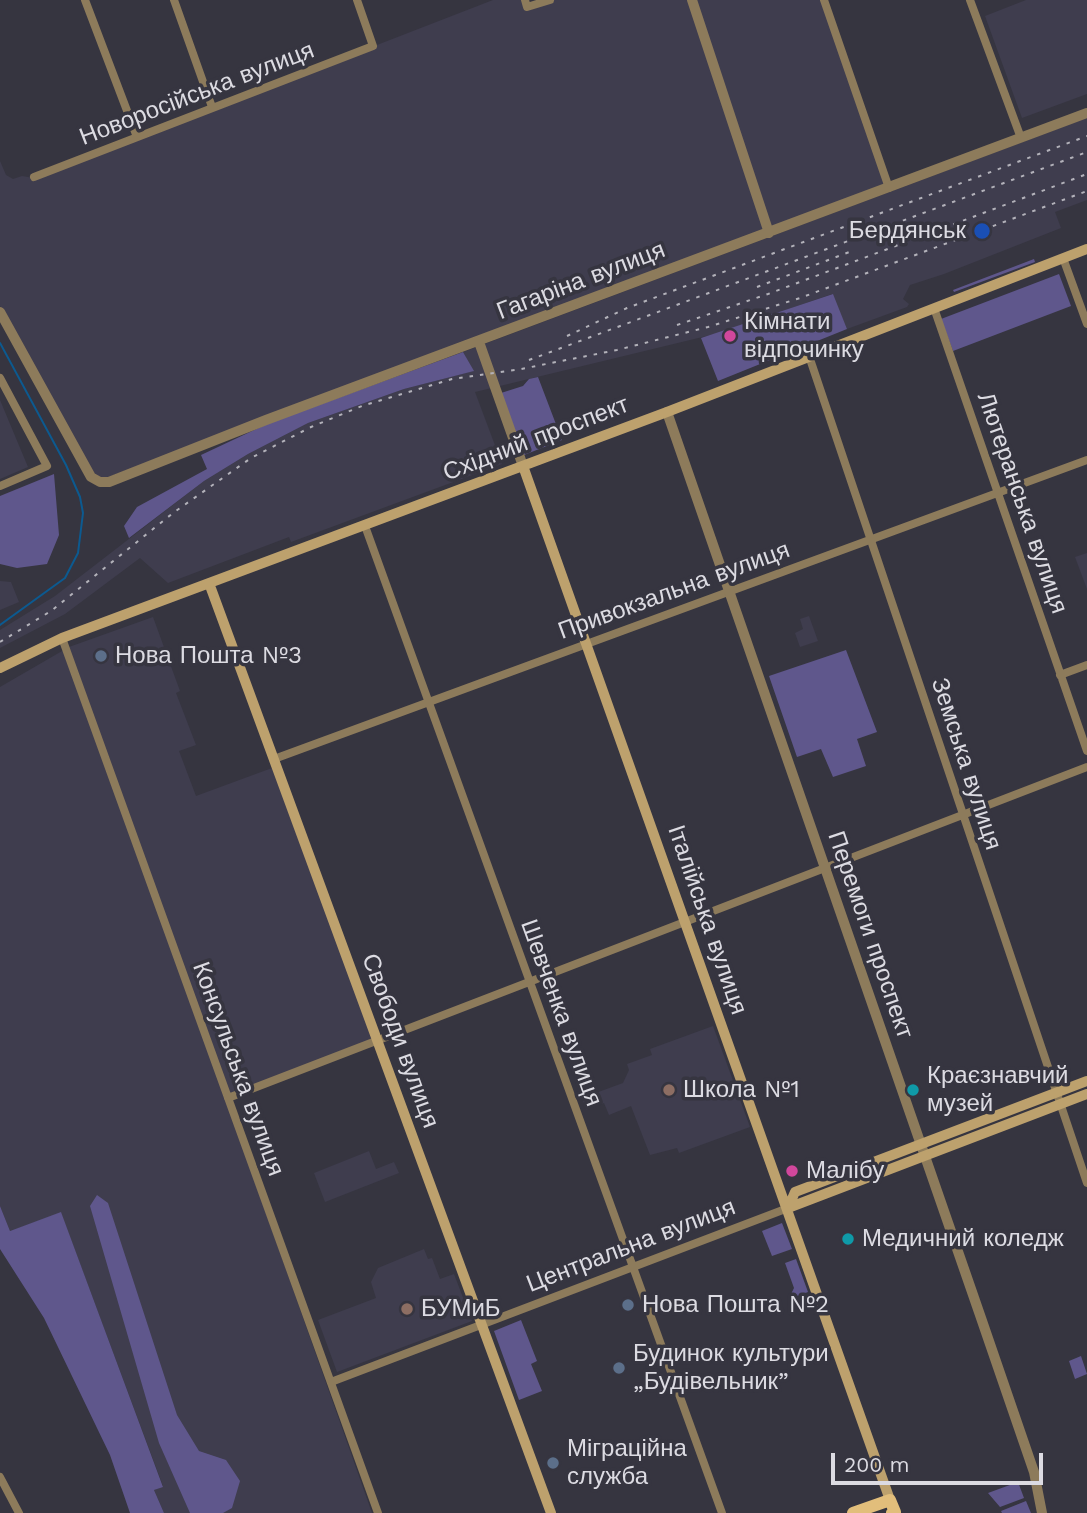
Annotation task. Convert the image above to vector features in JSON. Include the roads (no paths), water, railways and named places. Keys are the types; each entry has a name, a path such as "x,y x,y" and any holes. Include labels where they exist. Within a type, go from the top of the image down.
{"main road":[{"name":"Східний проспект","path":"0,668 62,638 667,412 1087,249"},
{"name":"Італійська вулиця","path":"523,466 893,1509"},
{"name":"Свободи вулиця","path":"209,583 551,1513"},
{"name":"Центральна вулиця","path":"1058,1099 1087,1081"},
{"name":"Центральна вулиця","path":"788,1208 922,1150 1058,1099 1087,1094"},
{"path":"853,1513 893,1509"}],"street":[{"path":"85,0 136,137"},
{"path":"174,0 212,107"},
{"name":"Новоросійська вулиця","path":"34,177 373,46 357,0"},
{"path":"526,4 550,0"},
{"path":"692,0 769,233"},
{"path":"824,0 889,188"},
{"path":"970,0 1021,138"},
{"name":"Гагаріна вулиця","path":"0,312 90,477 100,482 109,482 266,420 1087,113"},
{"path":"1063,258 1087,324"},
{"name":"Лютеранська вулиця","path":"934,308 1087,751"},
{"name":"Італійська вулиця","path":"479,342 523,466"},
{"name":"Земська вулиця","path":"809,356 1087,1183"},
{"path":"0,378 47,466 0,486"},
{"name":"Перемоги проспект","path":"667,412 1034,1472 1042,1513"},
{"name":"Привокзальна вулиця","path":"274,759 1087,460"},
{"name":"Шевченка вулиця","path":"365,526 722,1513"},
{"name":"Консульська вулиця","path":"62,638 378,1513"},
{"path":"1060,674 1087,665"},
{"path":"228,1098 1087,767"},
{"name":"Центральна вулиця","path":"331,1382 788,1208"},
{"path":"0,1477 4,1492 19,1513"}],"waterway":[{"path":"0,343 66,465 80,497 83,513 78,553 65,578 0,625"}],"railway":[{"path":"567,336 627,308 1087,136"},
{"path":"529,360 1087,152"},
{"path":"677,325 768,294 1087,174"},
{"path":"0,642 51,611 173,513 251,458 311,427 362,406 452,379 617,350 708,327 800,298 1087,191"},
{"path":"757,287 852,251"}],"place":[{"name":"Бердянськ","path":"982,231"},
{"name":"Кімнати відпочинку","path":"730,336"},
{"name":"Нова Пошта №3","path":"101,656"},
{"name":"Школа №1","path":"669,1090"},
{"name":"Краєзнавчий музей","path":"913,1090"},
{"name":"Малібу","path":"792,1171"},
{"name":"Медичний коледж","path":"848,1239"},
{"name":"Нова Пошта №2","path":"628,1305"},
{"name":"БУМиБ","path":"407,1309"},
{"name":"Будинок культури „Будівельник”","path":"619,1368"},
{"name":"Міграційна служба","path":"553,1463"}]}
